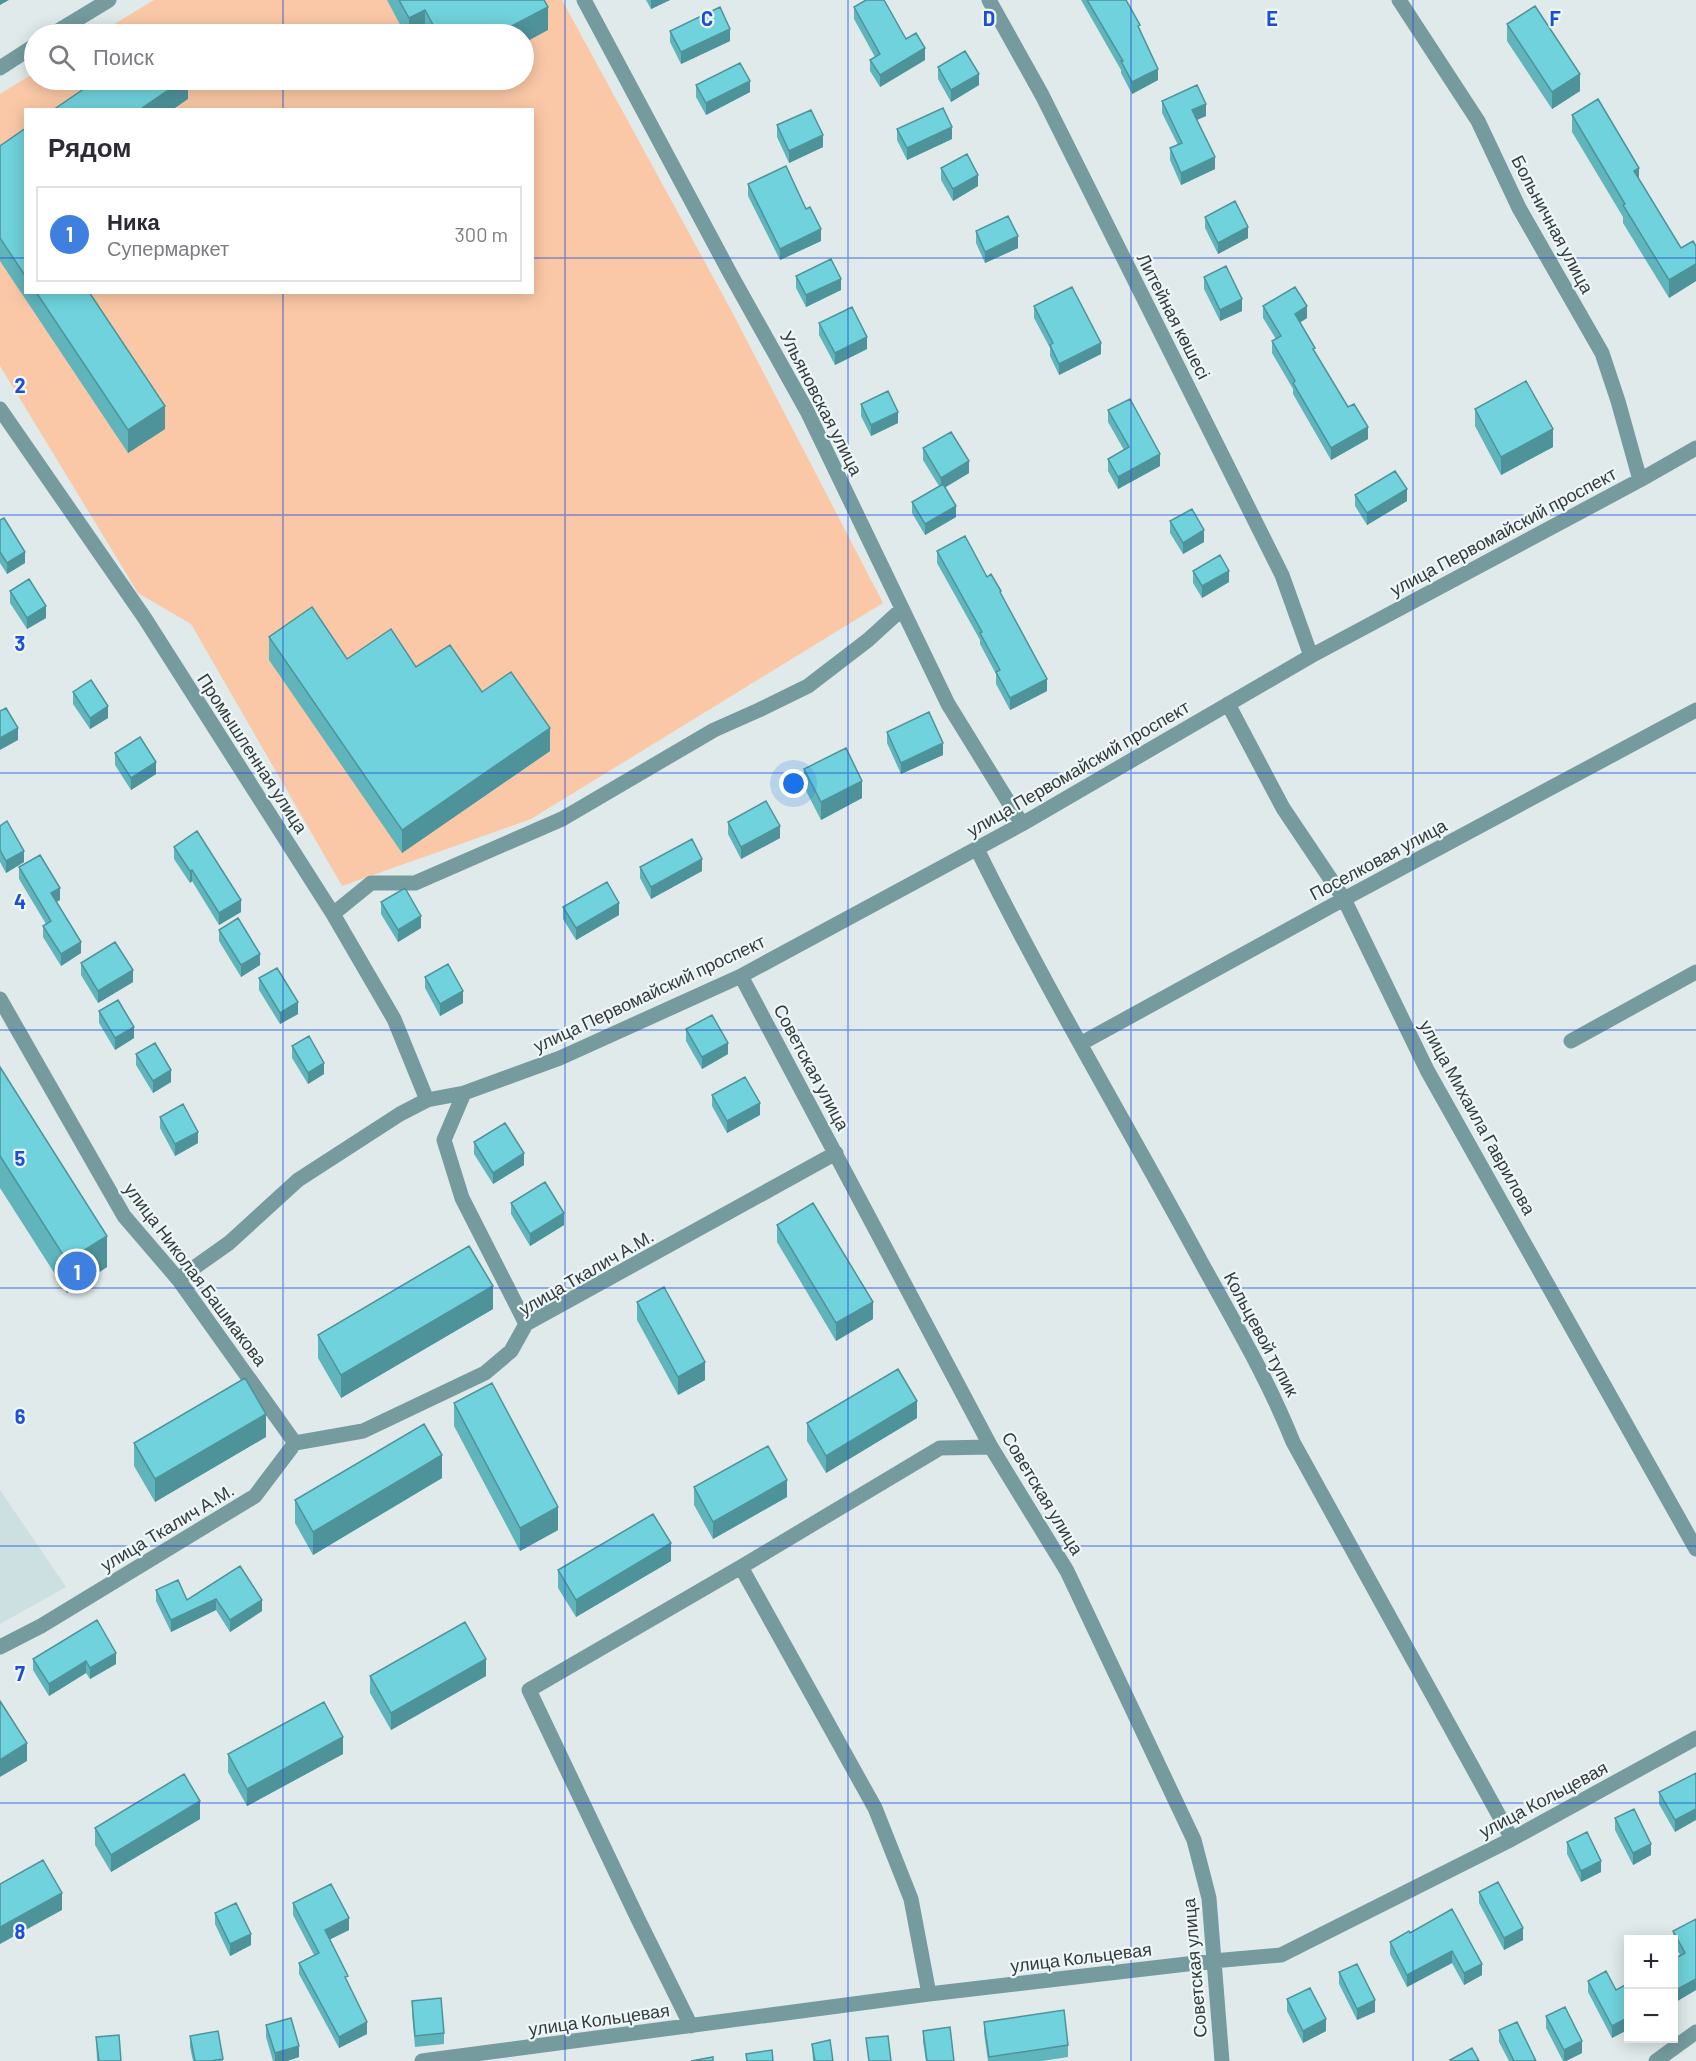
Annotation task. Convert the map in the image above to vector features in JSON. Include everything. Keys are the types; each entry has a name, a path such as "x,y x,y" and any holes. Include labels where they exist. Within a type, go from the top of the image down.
{"street":[{"path":"69,24 109,0"},
{"name":"Ульяновская улица","path":"584,0 731,275 807,411 948,704 1022,824"},
{"name":"Литейная көшесі","path":"989,0 1041,95 1282,575 1311,656"},
{"name":"Больничная улица","path":"1400,0 1478,121 1519,208 1602,352 1640,480"},
{"path":"0,68 24,52"},
{"name":"Промышленная улица","path":"0,410 144,617 333,914 394,1019 427,1100"},
{"name":"улица Первомайский проспект","path":"464,1093 560,1058 741,976 1022,824 1311,656 1696,448"},
{"path":"333,914 371,884 414,883 562,819 714,730 808,686 868,640 902,609"},
{"name":"улица Михаила Гаврилова","path":"1228,704 1283,808 1344,899 1428,1070 1696,1549"},
{"name":"Поселковая улица","path":"1080,1044 1696,710"},
{"name":"Кольцевой тупик","path":"976,849 1013,922 1184,1229 1277,1403 1293,1442 1512,1839"},
{"path":"1571,1041 1696,972"},
{"name":"Советская улица","path":"741,976 991,1447 1067,1571 1194,1840 1209,1898 1222,2061"},
{"name":"улица Николая Башмакова","path":"0,999 124,1216 178,1279 295,1443"},
{"path":"178,1279 229,1243 298,1180 400,1114 427,1100 464,1093"},
{"path":"464,1093 444,1140 462,1198 526,1324"},
{"name":"улица Ткалич А.М.","path":"0,1647 41,1626 255,1496 295,1443 363,1431 485,1373 511,1351 526,1324 836,1153"},
{"path":"691,2026 529,1690 940,1448 991,1447"},
{"path":"741,1567 875,1808 911,1899 929,1994"},
{"name":"улица Кольцевая","path":"422,2061 929,1994 1281,1955 1512,1839 1696,1738"},
{"path":"1656,2061 1696,2032"}],"shaded area":[{"path":"154,0 562,0 731,310 883,603 531,819 342,886 191,624 138,593 0,366 0,94 24,79 24,90 534,90 534,24 114,24"},
{"path":"0,1490 66,1587 0,1624"}],"building":[{"path":"399,0 544,0 548,7 515,24 433,24 425,10 409,18"},
{"path":"866,0 884,0 906,39 916,33 925,48 880,75 870,60 880,54 854,7"},
{"path":"1087,0 1126,0 1140,25 1138,26 1158,69 1132,82 1121,61 1123,61"},
{"path":"1535,6 1580,74 1552,92 1507,24"},
{"path":"720,7 730,29 681,52 670,31"},
{"path":"965,51 979,74 951,90 938,67"},
{"path":"740,63 750,81 706,103 696,85"},
{"path":"1197,85 1206,104 1192,110 1215,157 1181,173 1170,148 1182,143 1162,101"},
{"path":"82,90 168,90 142,108 56,108"},
{"path":"1598,99 1639,168 1634,171 1681,248 1693,241 1696,246 1696,264 1669,280 1572,115"},
{"path":"943,108 952,127 907,148 897,129"},
{"path":"811,110 823,135 789,151 777,125"},
{"path":"24,129 24,274 0,238 0,146"},
{"path":"967,154 978,175 953,189 941,168"},
{"path":"786,166 806,209 810,207 821,229 780,249 748,184"},
{"path":"1235,201 1248,227 1218,243 1205,217"},
{"path":"1008,216 1018,236 985,252 976,231"},
{"path":"831,259 841,279 806,295 796,276"},
{"path":"1226,266 1242,299 1220,310 1204,277"},
{"path":"1072,287 1101,343 1059,364 1050,345 1053,343 1034,306"},
{"path":"1295,287 1307,306 1295,314 1315,348 1313,349 1348,407 1354,404 1368,427 1331,448 1293,383 1295,381 1272,341 1281,336 1263,306"},
{"path":"37,294 90,294 165,406 128,430"},
{"path":"852,307 867,337 835,353 819,323"},
{"path":"1526,381 1553,429 1501,457 1475,409"},
{"path":"888,391 898,412 871,425 861,404"},
{"path":"1130,399 1160,454 1118,477 1108,459 1129,447 1108,410"},
{"path":"951,432 969,461 941,478 923,448"},
{"path":"1395,471 1407,489 1367,513 1355,495"},
{"path":"943,484 956,506 925,524 912,502"},
{"path":"1192,509 1204,530 1183,543 1170,521"},
{"path":"4,518 25,552 7,563 0,552 0,520"},
{"path":"965,536 987,577 991,574 1001,591 1047,679 1010,698 996,672 1000,670 980,633 982,632 937,551"},
{"path":"1220,555 1229,571 1202,586 1193,571"},
{"path":"29,579 46,606 27,618 10,591"},
{"path":"312,607 347,659 391,629 416,667 450,645 482,692 511,672 550,728 402,830 269,637"},
{"path":"91,680 108,706 90,718 73,692"},
{"path":"6,708 18,728 0,738 0,711"},
{"path":"929,712 943,743 901,763 887,732"},
{"path":"140,737 156,762 131,778 115,753"},
{"path":"846,748 862,781 821,802 804,769"},
{"path":"766,801 780,826 741,847 728,822"},
{"path":"7,821 24,851 6,861 0,850 0,826"},
{"path":"197,831 241,900 219,913 192,870 190,871 174,847"},
{"path":"692,839 702,859 651,887 640,867"},
{"path":"40,855 60,888 51,893 81,942 61,954 43,926 51,921 19,867"},
{"path":"607,882 619,903 576,928 563,907"},
{"path":"405,888 421,916 398,930 381,902"},
{"path":"238,918 260,954 241,965 219,930"},
{"path":"115,942 133,970 98,991 81,963"},
{"path":"448,964 463,991 440,1004 425,977"},
{"path":"277,968 298,1002 280,1013 259,978"},
{"path":"118,1000 134,1027 115,1038 99,1011"},
{"path":"712,1015 728,1043 702,1057 686,1029"},
{"path":"309,1036 324,1063 308,1073 292,1046"},
{"path":"155,1043 171,1070 153,1081 136,1054"},
{"path":"0,1067 107,1236 67,1261 0,1156"},
{"path":"745,1077 760,1103 727,1121 712,1095"},
{"path":"183,1104 198,1132 175,1144 160,1117"},
{"path":"505,1123 524,1153 493,1173 474,1142"},
{"path":"545,1182 564,1213 530,1234 511,1203"},
{"path":"813,1203 873,1302 836,1323 777,1225"},
{"path":"469,1246 493,1286 341,1375 318,1335"},
{"path":"664,1287 705,1362 678,1377 637,1302"},
{"path":"898,1369 917,1401 826,1456 807,1423"},
{"path":"245,1378 266,1414 155,1479 134,1443"},
{"path":"492,1383 558,1507 520,1528 454,1403"},
{"path":"424,1424 442,1455 313,1532 295,1500"},
{"path":"768,1446 787,1480 713,1522 694,1487"},
{"path":"653,1514 671,1543 576,1600 558,1570"},
{"path":"240,1566 262,1600 230,1620 216,1599 171,1620 156,1590 178,1580 187,1600"},
{"path":"97,1620 116,1653 90,1668 86,1661 49,1684 33,1659"},
{"path":"465,1622 486,1659 391,1713 370,1676"},
{"path":"0,1701 27,1743 0,1760"},
{"path":"324,1702 343,1737 247,1789 228,1754"},
{"path":"1696,1773 1696,1809 1675,1820 1659,1792"},
{"path":"184,1774 200,1801 111,1855 95,1828"},
{"path":"1634,1809 1651,1844 1633,1853 1615,1818"},
{"path":"1587,1832 1601,1861 1581,1871 1567,1842"},
{"path":"43,1860 62,1893 0,1927 0,1884"},
{"path":"1498,1882 1523,1928 1504,1938 1479,1892"},
{"path":"331,1884 349,1918 325,1930 348,1976 345,1977 367,2022 339,2037 299,1963 319,1953 293,1903"},
{"path":"236,1903 251,1934 230,1944 215,1913"},
{"path":"1452,1909 1482,1964 1464,1973 1452,1951 1407,1975 1390,1942"},
{"path":"1696,1919 1696,1979 1678,1989 1678,1957 1685,1953 1678,1940 1678,1935 1673,1931"},
{"path":"1357,1964 1375,2000 1357,2009 1339,1972"},
{"path":"1606,1971 1616,1990 1624,1986 1624,2020 1612,2026 1588,1981"},
{"path":"1310,1988 1326,2019 1303,2031 1287,1999"},
{"path":"441,1998 444,2033 415,2036 412,2001"},
{"path":"1565,2007 1582,2041 1564,2050 1546,2016"},
{"path":"1064,2010 1068,2045 989,2057 984,2022"},
{"path":"291,2018 299,2046 275,2053 266,2025"},
{"path":"1517,2022 1536,2061 1514,2061 1499,2030"},
{"path":"950,2027 954,2061 927,2061 923,2031"},
{"path":"218,2031 223,2059 195,2061 190,2036"},
{"path":"119,2035 121,2061 99,2061 96,2037"},
{"path":"888,2036 891,2061 869,2061 866,2038"},
{"path":"830,2040 833,2061 815,2061 812,2044"},
{"path":"1472,2048 1479,2061 1450,2060"},
{"path":"772,2050 773,2061 747,2061 746,2054"},
{"path":"713,2057 713,2061 691,2061"}],"place":[{"name":"Ника","path":"77,1271"}]}
